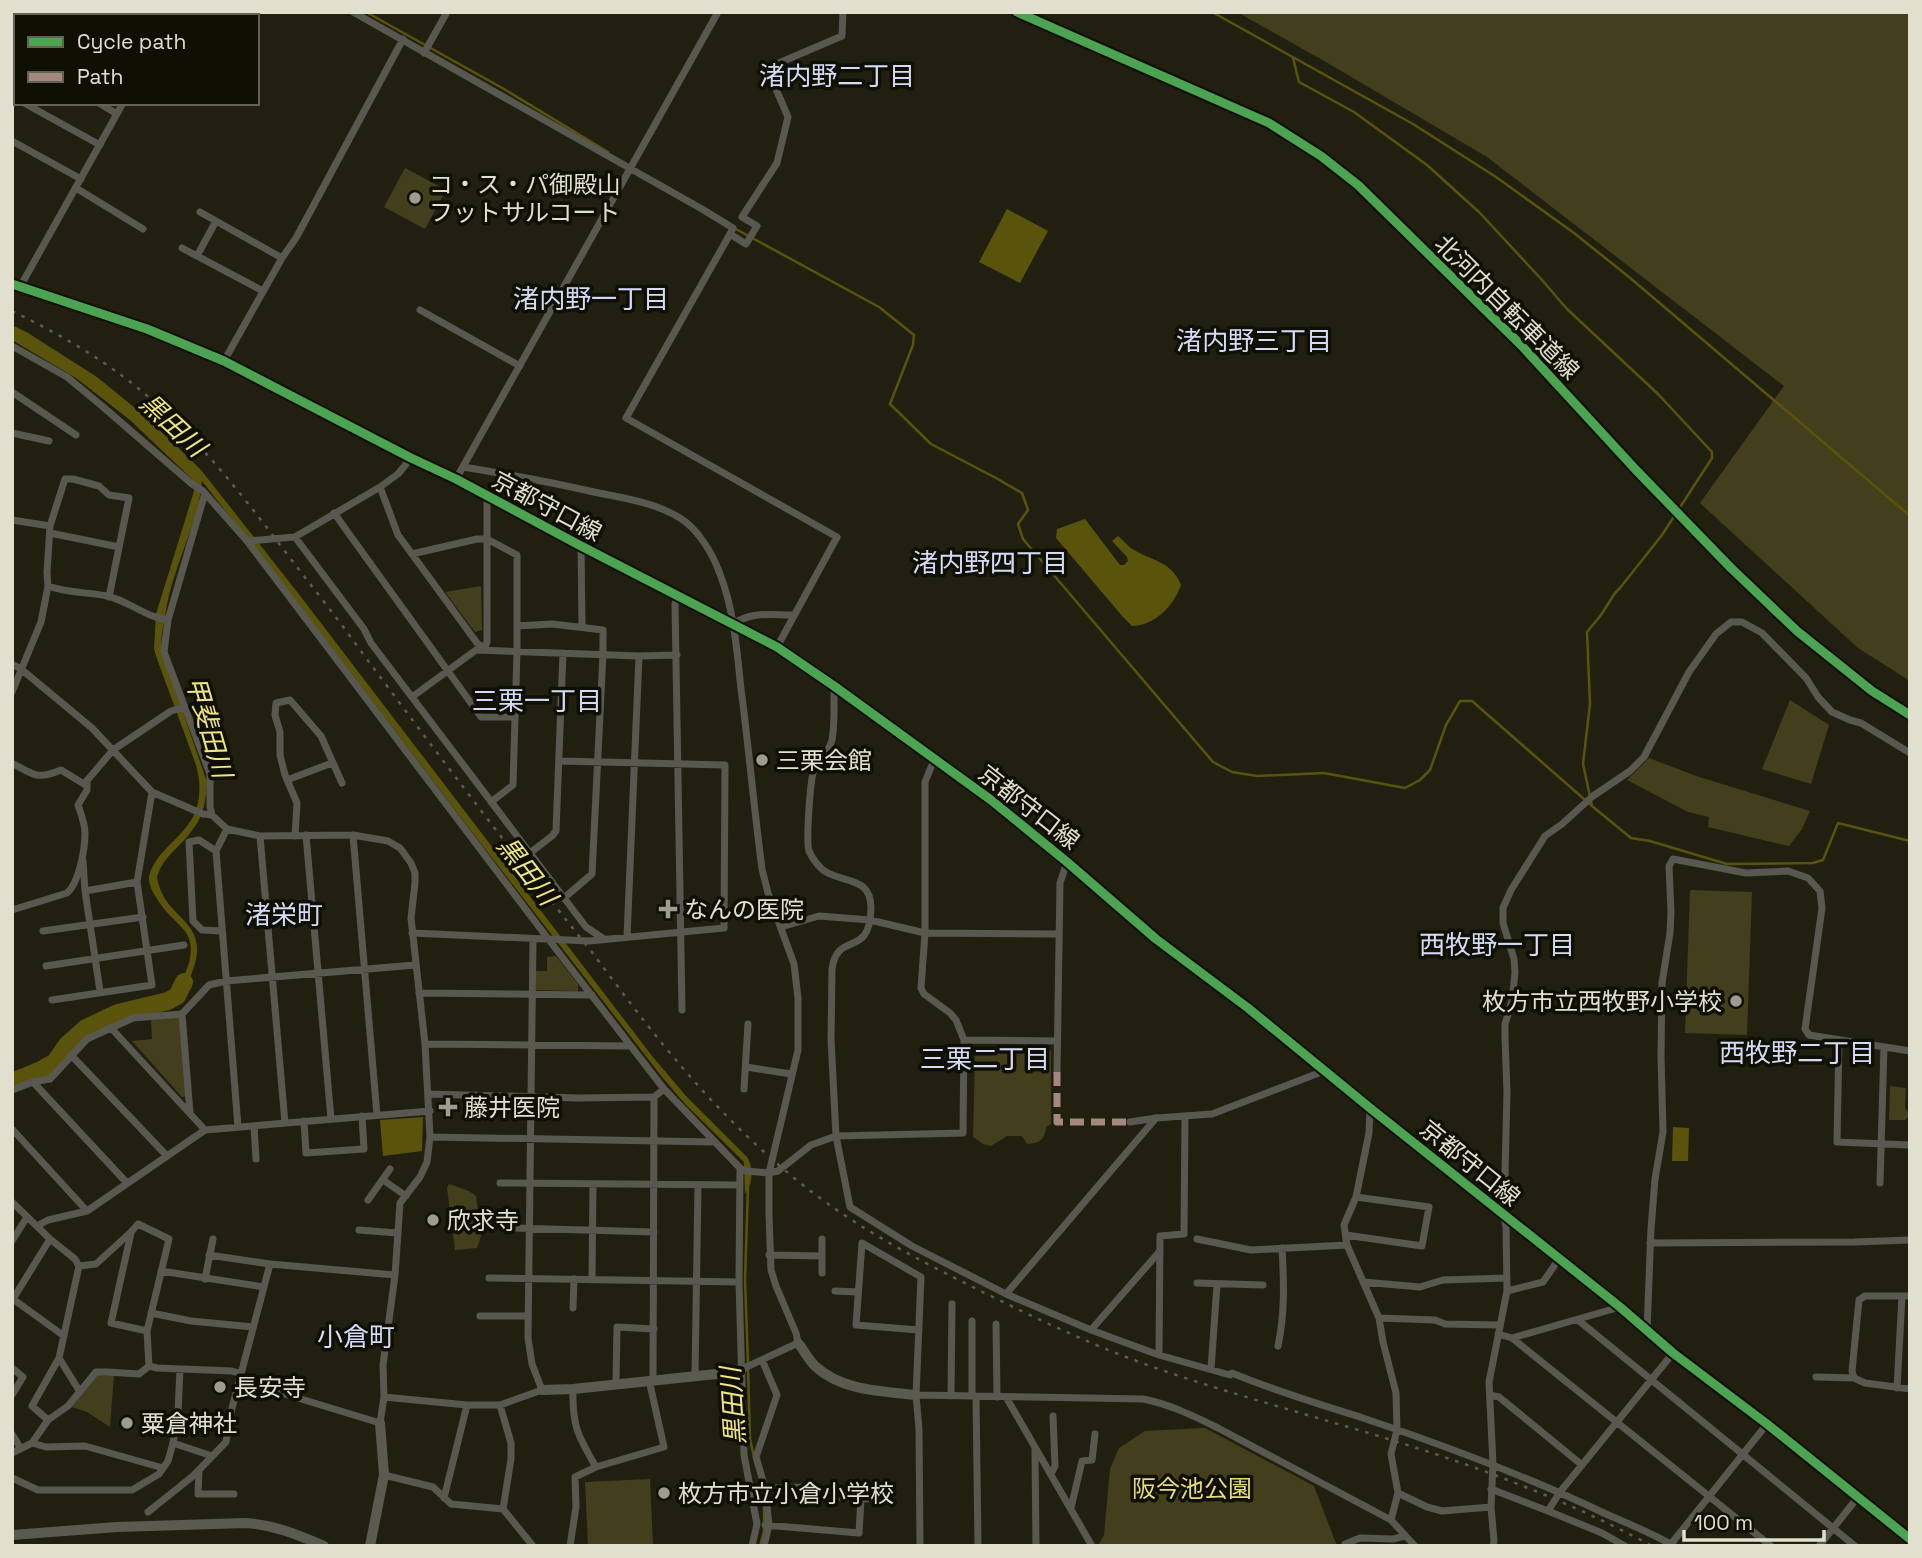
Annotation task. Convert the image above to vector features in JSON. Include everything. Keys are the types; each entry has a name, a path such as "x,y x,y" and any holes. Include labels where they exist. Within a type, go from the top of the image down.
{"main road":[{"name":"京都守口線","path":"16,285 147,329 224,361 777,647 991,800 1068,862 1156,939 1248,1008 1620,1307 1673,1353 1910,1538"}],"street":[{"path":"353,12 733,228 626,418 837,537 777,647"},
{"path":"424,53 447,12"},
{"path":"456,479 718,12"},
{"path":"730,234 746,244 757,226 742,217 778,163 788,117 767,68 842,36 843,12"},
{"path":"224,361 296,238 403,39"},
{"path":"28,105 100,145"},
{"path":"102,105 117,114"},
{"path":"16,285 76,188 122,105"},
{"path":"12,141 80,179"},
{"path":"76,188 143,229"},
{"path":"200,212 282,258"},
{"path":"197,256 216,221"},
{"path":"182,248 263,291"},
{"path":"420,310 520,366"},
{"path":"12,346 67,377 204,492 249,541 630,1046 664,1089 746,1170 769,1173 778,1171 811,1145 836,1136 963,1133 964,1040 956,1020 924,994 921,988 925,933 925,782 934,760"},
{"path":"12,392 76,435"},
{"path":"12,433 49,441"},
{"path":"249,541 295,537 380,487 398,474 411,458"},
{"path":"463,467 527,477 643,502 677,516 688,524 718,568 733,624 762,869 794,964 798,998 799,1040 769,1173 769,1255 776,1286 798,1343 816,1366 839,1382 873,1390 916,1395 1143,1399 1165,1405 1217,1428 1391,1520 1415,1546"},
{"path":"12,692 41,622 48,586 50,530 65,479 99,486 109,495 130,498 109,597"},
{"path":"380,487 398,536 484,649"},
{"path":"204,492 166,619 164,652 210,774 212,816"},
{"path":"484,649 487,642 487,496"},
{"path":"334,513 481,717 514,717"},
{"path":"12,520 120,547"},
{"path":"295,537 364,629 371,643 586,927 604,939"},
{"path":"412,554 487,539 517,555 513,785 491,802"},
{"path":"581,546 582,627"},
{"path":"48,586 58,590 109,597 155,618 166,619"},
{"path":"677,596 682,1010"},
{"path":"733,624 743,617 794,615"},
{"path":"1493,1546 1489,1382 1507,1291 1504,1215 1507,1092 1505,1038 1515,973 1514,959 1503,923 1503,908 1511,890 1545,836 1593,796 1630,771 1644,757 1689,672 1716,634 1731,622 1742,622 1762,633 1806,678 1832,712 1861,723 1910,753"},
{"path":"517,626 552,624 603,630 592,874 564,898"},
{"path":"412,697 476,650 677,655"},
{"path":"530,853 556,831 563,653"},
{"path":"627,937 639,656"},
{"path":"12,664 92,728 152,792 212,816 226,829 260,836 353,835 388,841 406,854 415,873 411,918 425,1044 430,1137 427,1162 420,1177 400,1203 395,1275 383,1365 384,1397 380,1423 384,1475 370,1546"},
{"path":"834,686 832,741 825,756 814,769 807,837 809,851 824,872 861,885 870,898 869,930 863,939 843,947 833,958 831,1039 836,1136 850,1207 912,1246 1006,1294 1091,1330 1159,1355 1230,1375 1232,1373 1271,1390 1305,1399 1493,1464 1560,1492 1672,1545 1767,1424"},
{"path":"295,835 297,803 280,755 276,703 290,701 321,736 342,783"},
{"path":"12,763 32,774 46,777 61,770 84,785 113,750 171,711 185,707"},
{"path":"412,933 566,940 724,928 724,765 560,761"},
{"path":"287,779 332,764"},
{"path":"12,909 67,893 74,887 85,830 78,805 87,790 87,781"},
{"path":"51,1000 152,985 137,882 152,792"},
{"path":"226,829 216,850 238,1127"},
{"path":"306,835 331,1119"},
{"path":"353,835 377,1115"},
{"path":"260,836 285,1123"},
{"path":"216,850 199,840 189,842 193,921 202,930 222,931"},
{"path":"82,854 100,991"},
{"path":"1647,1332 1650,1243 1663,1132 1662,983 1670,933 1669,866 1673,859 1746,873 1788,871 1808,878 1819,891 1822,908 1805,1028 1809,1035 1910,1051"},
{"path":"1057,1072 1060,883 1068,862"},
{"path":"85,891 137,882"},
{"path":"781,927 818,916 870,920 925,933 1059,934"},
{"path":"43,931 143,917"},
{"path":"533,940 528,1338 542,1390"},
{"path":"46,966 184,945"},
{"path":"12,1090 50,1079 87,1039 133,1018 182,1014 209,985 226,981 415,965"},
{"path":"419,993 592,995"},
{"path":"182,1014 190,1113"},
{"path":"744,1089 748,1024"},
{"path":"111,1028 205,1130"},
{"path":"964,1040 1057,1041"},
{"path":"1839,1040 1837,1142 1910,1145"},
{"path":"425,1044 630,1046"},
{"path":"1880,1183 1884,1047"},
{"path":"71,1055 167,1156"},
{"path":"746,1067 791,1074"},
{"path":"1130,1122 1220,1112 1324,1070"},
{"path":"33,1082 127,1183"},
{"path":"429,1094 654,1097 664,1089"},
{"path":"570,1546 576,1507 575,1477 596,1467 664,1447 651,1380 654,1097"},
{"path":"1370,1108 1369,1133 1356,1197 1344,1224 1347,1245 1379,1318 1396,1393 1397,1430 1391,1454 1398,1493 1391,1520"},
{"path":"37,1226 48,1220 87,1211 205,1130 430,1111"},
{"path":"304,1121 306,1153 364,1149 362,1116"},
{"path":"1159,1355 1160,1236 1184,1234 1185,1117"},
{"path":"1006,1294 1156,1118"},
{"path":"254,1126 256,1159"},
{"path":"12,1129 87,1211"},
{"path":"430,1137 715,1142"},
{"path":"368,1200 390,1169"},
{"path":"746,1170 740,1185 739,1282 744,1368 744,1455 759,1489 763,1525 752,1546"},
{"path":"383,1180 406,1196"},
{"path":"500,1183 740,1185"},
{"path":"592,1280 593,1184"},
{"path":"695,1376 698,1185"},
{"path":"1346,1235 1422,1246 1429,1207 1356,1197"},
{"path":"12,1202 79,1265 59,1358 32,1406 48,1420"},
{"path":"12,1241 27,1217"},
{"path":"79,1265 96,1264 138,1224 169,1239 147,1331 149,1366"},
{"path":"515,1228 654,1232"},
{"path":"359,1230 397,1233"},
{"path":"131,1232 111,1323 147,1331"},
{"path":"205,1279 213,1238"},
{"path":"50,1239 13,1299 64,1336"},
{"path":"822,1239 822,1273"},
{"path":"1197,1239 1251,1250 1347,1245"},
{"path":"1650,1243 1910,1240"},
{"path":"919,1330 856,1325 862,1242 921,1277 919,1330 916,1395 920,1546"},
{"path":"1278,1346 1284,1300 1282,1248"},
{"path":"1091,1330 1160,1251"},
{"path":"209,1255 270,1264 395,1275"},
{"path":"769,1255 822,1256"},
{"path":"1507,1291 1543,1282 1559,1259"},
{"path":"148,1512 199,1471 226,1443 238,1384 270,1264"},
{"path":"161,1271 264,1287"},
{"path":"489,1278 739,1282"},
{"path":"1363,1282 1420,1287 1443,1279 1507,1278"},
{"path":"573,1308 574,1279"},
{"path":"1197,1283 1263,1285"},
{"path":"1211,1369 1217,1285"},
{"path":"835,1291 858,1293"},
{"path":"1854,1378 1852,1371 1859,1300 1865,1296 1906,1296 1897,1388"},
{"path":"951,1396 952,1304"},
{"path":"1511,1338 1620,1307"},
{"path":"151,1313 253,1328"},
{"path":"480,1316 528,1316"},
{"path":"1379,1318 1434,1320 1445,1324 1499,1330 1771,1546"},
{"path":"1577,1320 1856,1546"},
{"path":"972,1321 978,1546"},
{"path":"996,1324 1002,1397 1035,1447 1092,1546"},
{"path":"616,1384 617,1327 653,1329"},
{"path":"384,1397 467,1405 500,1405 542,1390 573,1390 726,1373 744,1368 798,1343"},
{"path":"1548,1511 1560,1492 1673,1353"},
{"path":"59,1358 80,1392"},
{"path":"758,1361 776,1395 756,1457 764,1546"},
{"path":"149,1366 232,1371 241,1374"},
{"path":"12,1453 32,1443 48,1420 68,1406 96,1373 107,1371 139,1374 149,1366"},
{"path":"12,1368 23,1377 12,1395"},
{"path":"12,1478 38,1490 132,1490 159,1474 168,1461 173,1443 178,1413 180,1369"},
{"path":"1816,1377 1854,1378 1865,1383 1910,1389"},
{"path":"238,1384 265,1388 380,1423"},
{"path":"573,1390 572,1415 579,1439 596,1467"},
{"path":"1490,1395 1499,1397 1582,1465"},
{"path":"444,1498 467,1405"},
{"path":"500,1405 511,1443 510,1474 503,1509"},
{"path":"1051,1474 1055,1466 1053,1416"},
{"path":"144,1429 174,1434"},
{"path":"12,1434 22,1449"},
{"path":"1071,1508 1082,1461 1092,1460 1094,1434"},
{"path":"32,1443 46,1447 85,1446 163,1468"},
{"path":"173,1443 212,1457"},
{"path":"1035,1447 1036,1546"},
{"path":"199,1471 198,1494 234,1494"},
{"path":"384,1475 433,1487 451,1504 503,1509 533,1546"},
{"path":"759,1489 814,1487"},
{"path":"1491,1489 1602,1533 1625,1546"},
{"path":"1398,1493 1441,1511 1492,1507"},
{"path":"1819,1546 1858,1497"},
{"path":"842,1498 881,1499"},
{"path":"763,1525 859,1533 860,1499"},
{"path":"12,1535 117,1527 246,1523 284,1529 324,1546"},
{"path":"1344,1546 1360,1538 1393,1539 1405,1536"},
{"path":"1908,1546 1910,1538"}],"green space":[{"path":"1237,12 1910,12 1910,681 1858,648 1700,503 1784,386 1487,157"},
{"name":"コ・ス・パ御殿山 フットサルコート","path":"405,168 446,190 425,229 384,207"},
{"path":"481,586 482,630 475,632 445,592"},
{"path":"1790,700 1829,725 1811,784 1762,769"},
{"path":"1649,758 1696,776 1810,811 1802,829 1789,846 1708,827 1709,817 1688,812 1627,780"},
{"path":"1690,890 1752,892 1747,1035 1685,1033"},
{"path":"556,956 578,984 578,991 536,990 536,971 547,971 547,957"},
{"path":"181,1016 188,1096 182,1097 132,1041 152,1039 151,1019"},
{"path":"1045,1046 1051,1051 1051,1124 1047,1126 1042,1140 1027,1144 1022,1136 1007,1136 991,1146 973,1137 975,1056 984,1048"},
{"path":"1890,1086 1906,1088 1905,1107 1910,1116 1905,1120 1889,1120"},
{"path":"449,1184 476,1196 481,1236 477,1248 455,1250 447,1188"},
{"path":"97,1375 114,1375 110,1427 87,1412 72,1407"},
{"name":"阪今池公園","path":"1205,1428 1314,1486 1337,1546 1098,1546 1104,1535 1110,1469 1119,1448 1145,1431"},
{"path":"650,1479 653,1546 588,1546 585,1482"}],"shaded area":[{"path":"1007,209 1048,231 1020,283 979,262"},
{"path":"12,325 97,377 151,421 201,470 652,1056 686,1096 747,1157 752,1176 745,1194 744,1162 686,1105 662,1077 202,481 196,513 169,595 162,638 163,654 207,782 205,801 197,824 168,857 157,877 169,904 193,933 197,944 196,960 187,984 179,997 168,1004 187,968 191,948 184,930 159,902 149,877 158,858 192,819 198,805 199,781 196,765 154,649 156,614 194,491 192,479 130,420 76,378 12,340"},
{"path":"1085,519 1120,565 1128,561 1112,541 1118,536 1139,553 1166,566 1177,577 1181,585 1178,593 1155,619 1132,626 1056,538 1057,529"},
{"path":"423,1117 422,1151 383,1156 380,1120"},
{"path":"1673,1127 1689,1128 1688,1161 1672,1161"}],"waterway":[{"path":"366,12 504,89 608,152"},
{"path":"1212,12 1413,124 1496,177 1574,233 1910,516"},
{"path":"1293,58 1299,82 1354,112 1427,165 1480,213 1567,309 1658,394 1712,452 1712,458 1662,535 1587,632 1590,704 1583,764 1592,806"},
{"path":"734,228 879,307 914,335 913,345 890,404 931,444 1022,493 1028,510 1018,524 1023,539 1213,762 1232,772 1257,776 1324,773 1405,788 1420,780 1430,770 1446,725 1460,701 1472,701 1631,838 1727,864 1813,863 1823,860 1838,823 1910,841"},
{"name":"甲斐田川","path":"12,1082 55,1062 67,1045 86,1028 118,1013 168,1001 177,996 184,982"},
{"name":"黒田川","path":"748,1187 745,1280 748,1363"},
{"name":"黒田川","path":"748,1369 750,1439 754,1457"},
{"name":"黒田川","path":"760,1546 764,1531 764,1508"}],"railway":[{"path":"12,311 109,366 160,407 199,446 236,488 665,1047 730,1119 813,1193 914,1257 1093,1344 1190,1379 1474,1467 1577,1509 1652,1546"}],"marked path":[{"path":"1057,1072 1057,1122 1130,1122"}],"cycle path":[{"name":"北河内自転車道線","path":"1017,12 1269,123 1321,156 1358,185 1521,345 1731,568 1797,631 1872,691 1910,715"},
{"path":"12,284 147,329 224,361 777,647 991,800 1156,939 1248,1008 1620,1307 1673,1353 1767,1424 1910,1539"}],"place":[{"name":"コ・ス・パ御殿山 フットサルコート","path":"415,198"},
{"name":"三栗会館","path":"762,760"},
{"name":"なんの医院","path":"668,909"},
{"name":"枚方市立西牧野小学校","path":"1736,1001"},
{"name":"藤井医院","path":"448,1107"},
{"name":"欣求寺","path":"433,1220"},
{"name":"長安寺","path":"220,1387"},
{"name":"粟倉神社","path":"127,1423"},
{"name":"枚方市立小倉小学校","path":"664,1493"}],"district":[{"name":"渚内野二丁目","path":"837,76"},
{"name":"渚内野一丁目","path":"591,299"},
{"name":"渚内野三丁目","path":"1254,341"},
{"name":"渚内野四丁目","path":"990,563"},
{"name":"三栗一丁目","path":"537,701"},
{"name":"渚栄町","path":"284,915"},
{"name":"西牧野一丁目","path":"1497,945"},
{"name":"西牧野二丁目","path":"1797,1053"},
{"name":"三栗二丁目","path":"985,1059"},
{"name":"小倉町","path":"356,1337"}]}
